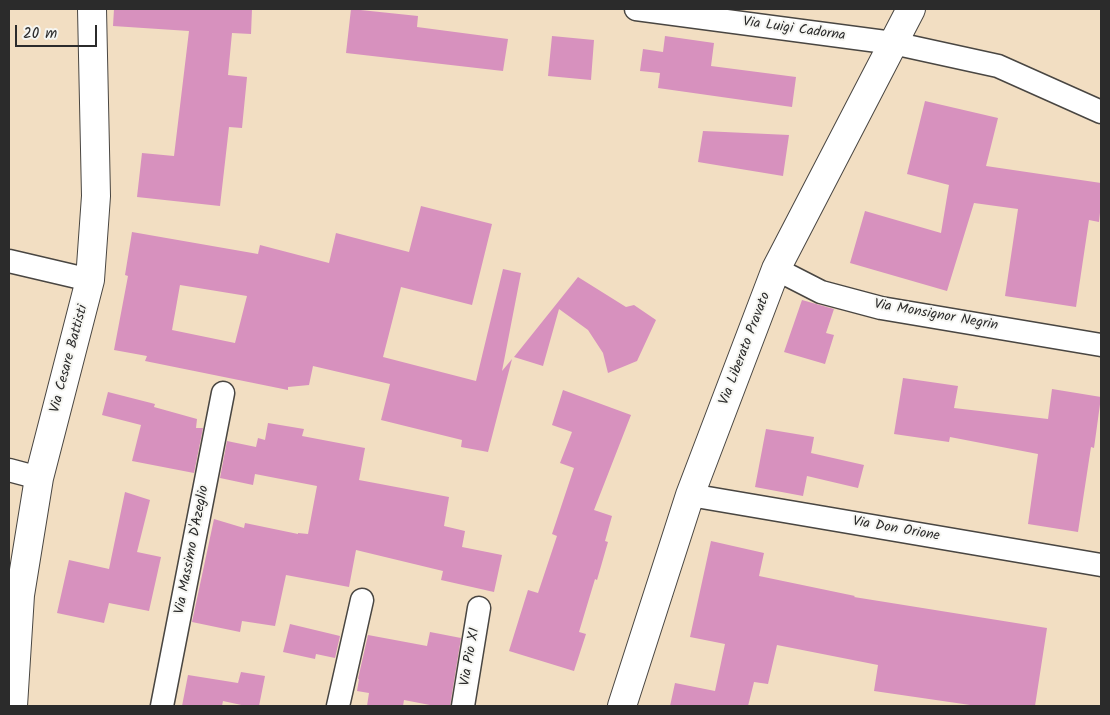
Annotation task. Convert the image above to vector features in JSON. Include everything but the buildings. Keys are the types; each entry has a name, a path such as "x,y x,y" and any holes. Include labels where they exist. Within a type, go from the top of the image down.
{"street":[{"name":"Via Cesare Battisti","path":"13,706 20,595 39,478 90,280 96,196 92,9"},
{"name":"Via Luigi Cadorna","path":"636,9 892,43 998,66 1101,112"},
{"name":"Via Liberato Pravato","path":"622,706 690,495 776,269 911,9"},
{"path":"9,261 90,280"},
{"name":"Via Monsignor Negrin","path":"776,269 821,292 881,308 1101,345"},
{"name":"Via Massimo D'Azeglio","path":"162,706 223,393"},
{"path":"9,470 39,478"},
{"name":"Via Don Orione","path":"690,495 1101,565"},
{"path":"338,706 362,600"},
{"name":"Via Pio XI","path":"462,706 479,608"}]}
